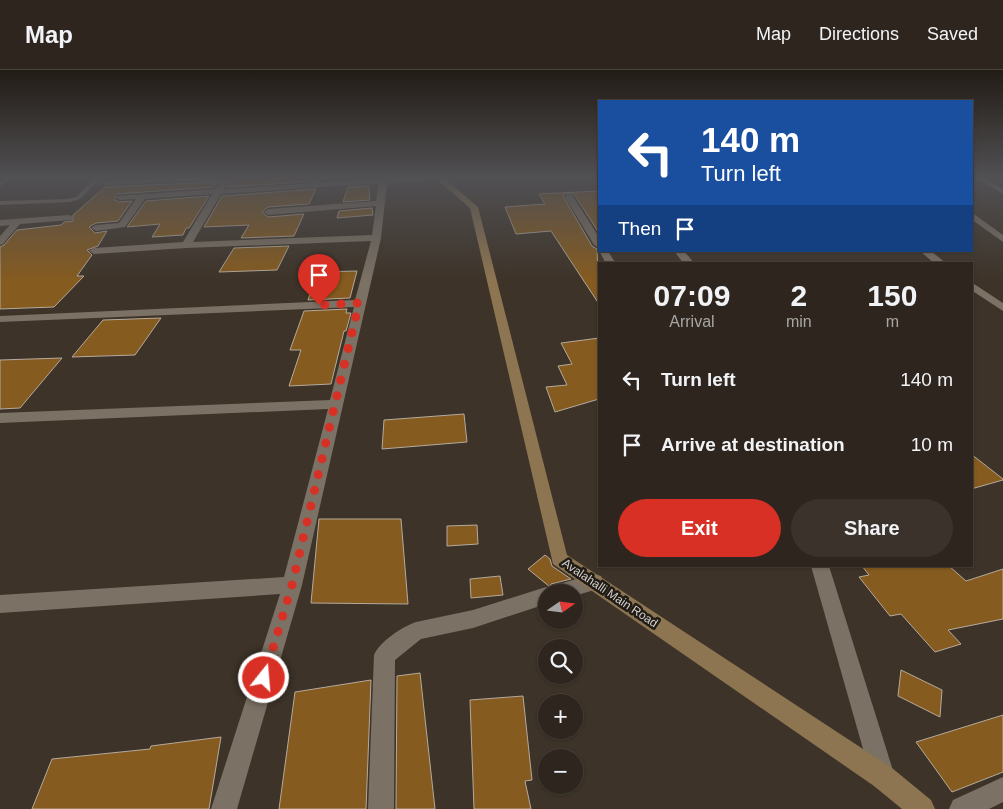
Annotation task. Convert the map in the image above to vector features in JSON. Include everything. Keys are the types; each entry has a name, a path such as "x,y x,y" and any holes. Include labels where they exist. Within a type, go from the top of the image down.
{"main road":[{"name":"Avalahalli Main Road","path":"475,212 559,559 883,777 922,809"}],"street":[{"path":"96,228 122,225 131,212"},
{"path":"186,245 206,212"},
{"path":"224,809 292,585 376,238 379,212"},
{"path":"578,212 598,243"},
{"path":"973,217 1003,239"},
{"path":"0,223 69,218"},
{"path":"0,242 17,222"},
{"path":"94,250 376,238"},
{"path":"680,252 688,262"},
{"path":"926,252 939,262"},
{"path":"973,286 1003,308"},
{"path":"0,319 359,303"},
{"path":"0,418 336,404"},
{"path":"820,567 883,777"},
{"path":"583,585 594,582"},
{"path":"0,604 292,585"},
{"path":"381,809 385,656 416,631 473,619 538,599"},
{"path":"962,809 1003,789"}],"building":[{"path":"76,212 124,212 118,221 96,223 89,227 95,233 107,231 98,246 87,250 92,255 77,276 84,276 54,307 0,309 0,247 17,230 61,225 64,222 73,221 73,215"},
{"path":"138,212 199,212 189,228 186,228 183,235 152,237 160,224 127,227"},
{"path":"212,212 263,212 268,217 304,214 294,236 241,238 249,225 204,227"},
{"path":"339,212 373,212 373,215 337,218"},
{"path":"507,212 573,212 592,246 597,249 598,302 551,231 516,234"},
{"path":"586,212 598,212 598,231"},
{"path":"289,246 277,270 219,272 234,248"},
{"path":"357,271 350,298 308,300 317,272"},
{"path":"347,309 346,313 351,313 346,331 344,331 331,384 289,386 301,350 290,350 304,311"},
{"path":"161,318 135,355 72,357 103,320"},
{"path":"598,338 598,399 555,412 546,387 567,385 558,366 572,364 561,343"},
{"path":"62,358 20,408 0,409 0,360"},
{"path":"464,414 467,442 382,449 384,420"},
{"path":"973,456 1003,479 973,488"},
{"path":"319,519 401,519 408,604 311,603"},
{"path":"477,525 478,544 447,546 447,526"},
{"path":"545,555 550,559 552,566 571,579 546,584 528,569"},
{"path":"863,567 950,567 966,581 1003,569 1003,619 948,630 961,644 935,652 901,614 890,616 859,577 869,575"},
{"path":"500,576 503,595 471,598 470,579"},
{"path":"901,670 942,690 940,717 898,696"},
{"path":"420,673 435,809 396,809 397,676"},
{"path":"371,680 366,809 279,809 295,692"},
{"path":"523,696 532,780 525,781 531,809 474,809 470,700"},
{"path":"1003,715 1003,772 952,792 916,742"},
{"path":"221,737 209,809 32,809 52,759 150,749 151,746"}],"route":[{"path":"264,678 292,585 359,303 319,305"}]}
